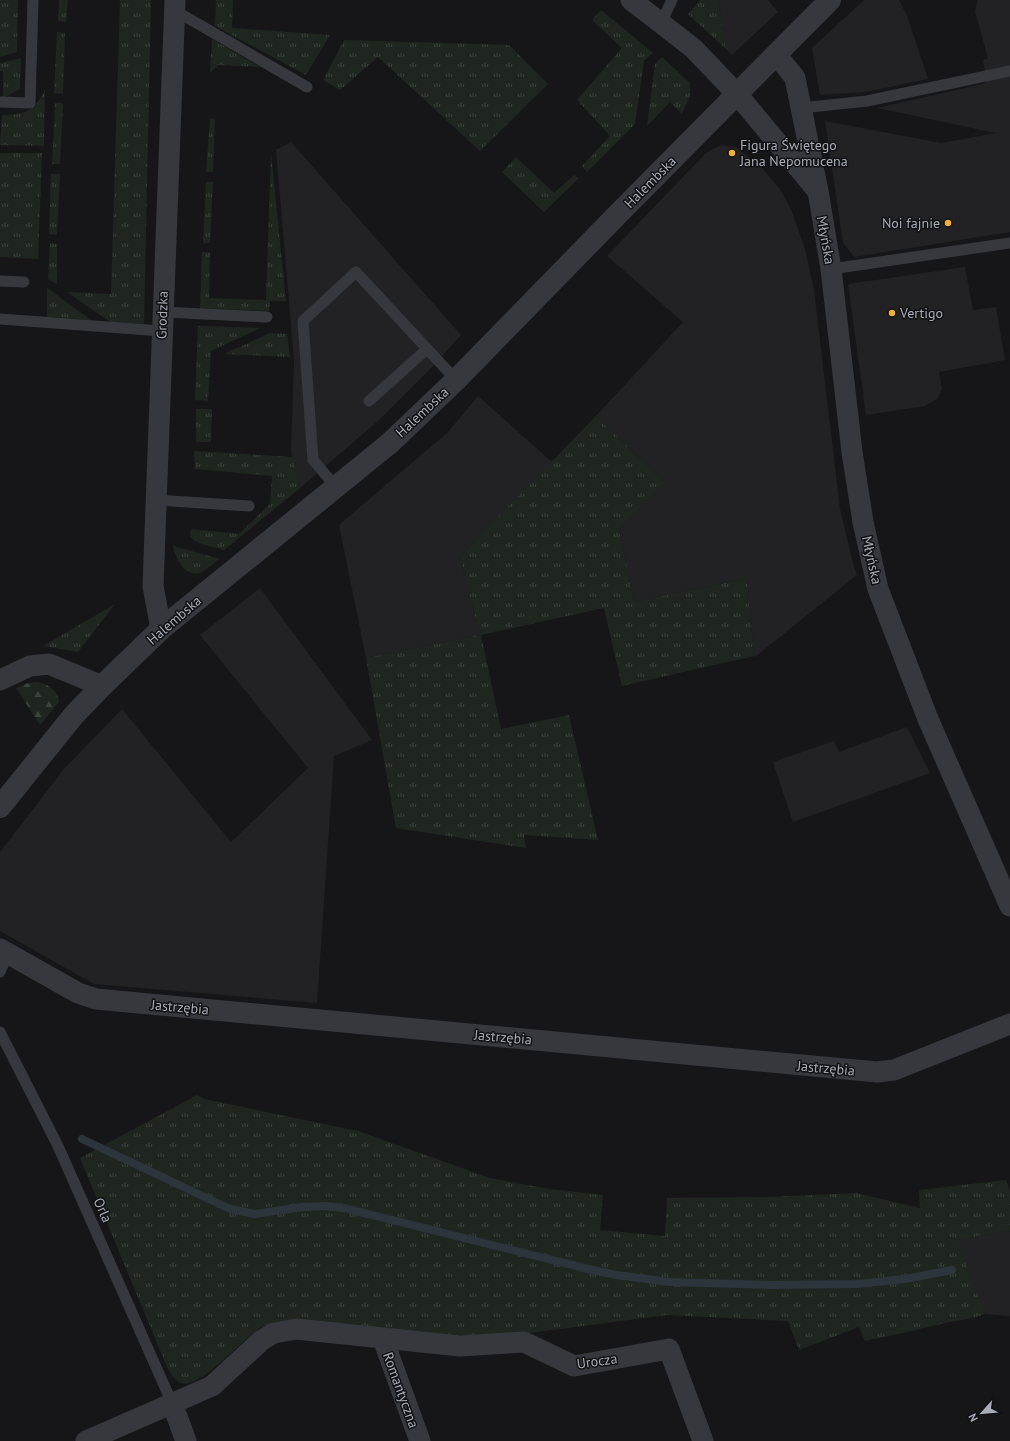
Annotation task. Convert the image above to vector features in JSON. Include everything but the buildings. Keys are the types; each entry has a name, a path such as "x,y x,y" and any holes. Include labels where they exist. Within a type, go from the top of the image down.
{"street":[{"path":"631,0 693,48 737,94 818,191"},
{"name":"Halembska","path":"0,807 74,715 102,686 161,629 390,443 456,380 830,0"},
{"name":"Grodzka","path":"161,629 152,586 175,5"},
{"name":"Młyńska","path":"776,54 794,78 818,191 831,269 852,452 863,522 878,589 928,719 1010,906"},
{"path":"0,680 30,666 49,664 102,686"},
{"name":"Jastrzębia","path":"3,958 78,993 96,999 877,1072 894,1070 1010,1024"},
{"path":"86,1441 212,1386 262,1340 274,1333 296,1329 383,1339"},
{"name":"Romantyczna","path":"383,1339 420,1441"},
{"name":"Urocza","path":"383,1339 460,1346 524,1342 574,1366 669,1349 703,1441"},
{"path":"172,1403 186,1441"}],"lane":[{"path":"0,102 30,103 33,0"},
{"path":"661,22 672,0"},
{"path":"175,5 307,87"},
{"path":"801,108 867,101 1010,71"},
{"path":"831,269 1010,243"},
{"path":"336,487 313,460 303,321 356,272 456,380"},
{"path":"0,281 24,282"},
{"path":"0,319 162,322 267,317"},
{"path":"369,401 427,348"},
{"path":"155,500 249,506"},
{"name":"Orla","path":"0,1032 58,1146 172,1403"}],"shaded area":[{"path":"718,0 768,0 778,12 732,55 726,49"},
{"path":"864,0 899,0 907,16 928,79 866,92 820,95 812,48"},
{"path":"978,0 1010,0 1010,232 854,257 843,243 825,121 941,143 996,133 877,108 987,83 983,60 988,58 975,11"},
{"path":"291,142 461,335 433,366 378,421 300,488 291,452 294,360 276,150"},
{"path":"721,145 736,147 761,167 780,189 791,209 805,249 814,290 840,509 857,575 755,657 747,578 634,602 619,529 665,483 596,416 683,322 607,256 706,153"},
{"path":"965,267 973,310 996,307 1005,360 939,372 942,389 937,399 925,406 866,415 848,284"},
{"path":"478,396 552,462 460,556 480,635 366,658 339,525 448,432"},
{"path":"260,588 372,740 334,756 317,1003 94,984 0,931 0,852 64,769 122,709 231,842 308,768 200,635"},
{"path":"907,727 930,773 793,822 773,762 834,741 839,752"},
{"path":"1010,1230 1010,1316 985,1314 956,1240"}],"green space":[{"path":"0,0 18,0 17,52 0,57"},
{"path":"59,0 68,0 66,22 58,21"},
{"path":"120,0 151,0 144,324 110,322 67,292 111,294"},
{"path":"216,0 233,0 232,28 330,35 306,75 215,26"},
{"path":"700,0 718,0 726,49 688,14"},
{"path":"601,10 653,53 644,60 635,124 587,172 582,166 610,136 577,100 622,48 592,20"},
{"path":"57,32 65,33 63,94 54,93"},
{"path":"212,39 260,67 218,65 210,73"},
{"path":"344,40 509,45 548,84 480,151 378,57 340,90 323,80"},
{"path":"662,57 690,83 690,96 682,114 670,102 647,126 655,64"},
{"path":"21,58 20,89 3,98 3,71 0,71 0,63"},
{"path":"45,89 44,146 0,145 2,115 23,113 33,107 38,102"},
{"path":"55,103 63,103 60,164 52,164"},
{"path":"210,118 215,119 213,172 206,172"},
{"path":"0,153 42,153 38,259 0,257"},
{"path":"271,153 286,301 270,301 269,311 200,308 202,252 210,252 209,298 266,300"},
{"path":"516,157 554,193 574,175 579,178 544,212 502,172"},
{"path":"51,174 60,174 57,235 49,234"},
{"path":"206,182 213,182 210,243 203,243"},
{"path":"50,243 57,244 57,284 48,279"},
{"path":"47,288 91,320 47,317"},
{"path":"198,326 260,328 211,351 208,401 195,400"},
{"path":"270,333 287,334 290,357 224,354"},
{"path":"196,409 212,409 211,442 196,442"},
{"path":"596,416 665,483 619,529 634,602 747,578 754,656 622,686 604,608 481,635 501,729 569,715 598,840 524,835 526,848 396,828 366,658 480,635 460,556"},
{"path":"194,451 293,457 300,488 224,550 205,545 195,541 192,538 190,535 191,529 239,534 270,504 272,476 195,469"},
{"path":"173,546 220,559 202,572 189,572 181,565"},
{"path":"115,604 78,652 43,646"},
{"path":"37,682 51,688 57,694 59,702 40,725 16,688 28,683"},
{"path":"197,1095 204,1099 358,1131 490,1178 549,1189 603,1195 600,1230 665,1236 667,1198 769,1197 856,1193 920,1208 919,1190 1006,1180 1010,1191 1010,1230 957,1240 985,1314 973,1318 865,1341 859,1327 799,1350 788,1321 667,1315 514,1335 478,1336 402,1332 353,1324 287,1320 260,1328 209,1372 189,1383 181,1383 171,1374 167,1367 80,1158"}],"waterway":[{"path":"82,1139 230,1209 255,1214 302,1207 325,1206 344,1208 616,1275 669,1282 769,1285 857,1284 905,1279 952,1270"}],"place":[{"name":"Figura Świętego Jana Nepomucena","path":"732,153"},
{"name":"Noi fajnie","path":"948,223"},
{"name":"Vertigo","path":"892,313"}]}
